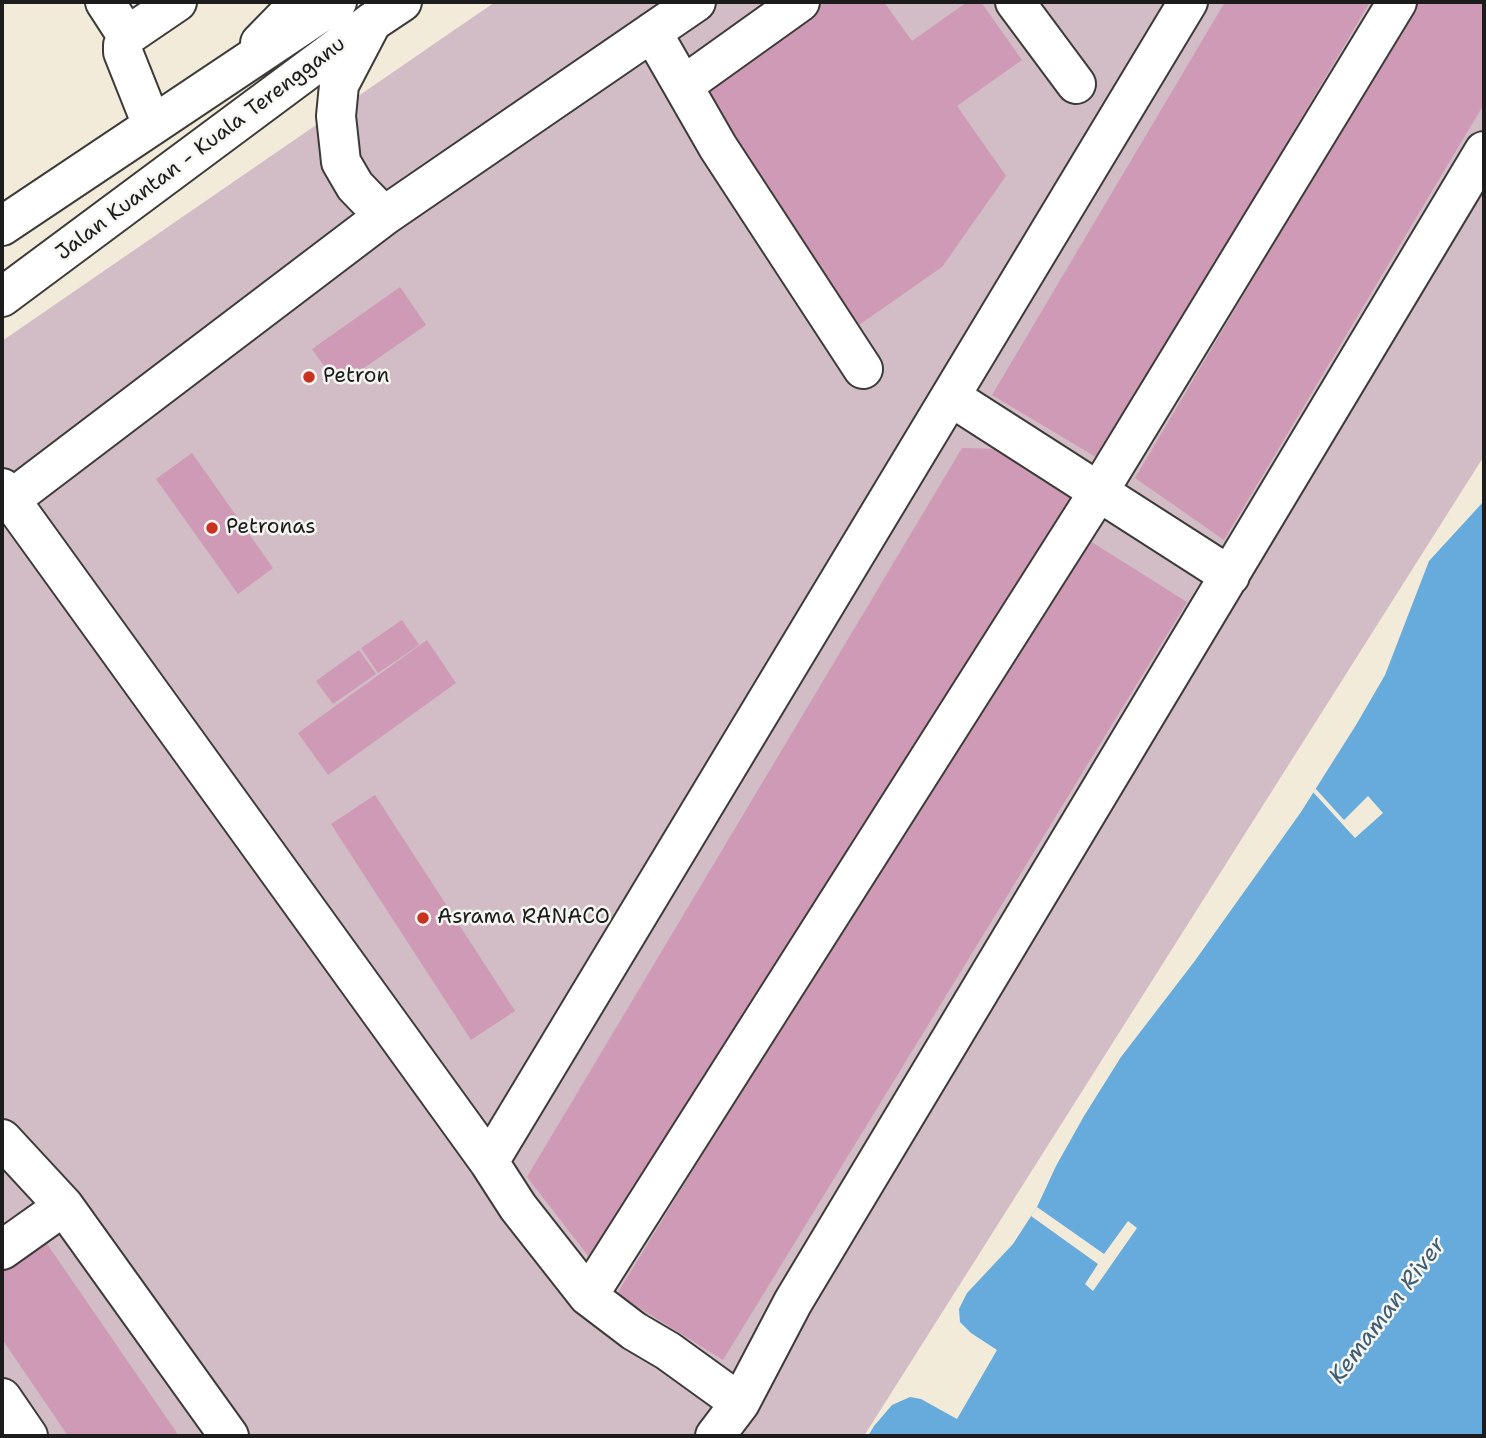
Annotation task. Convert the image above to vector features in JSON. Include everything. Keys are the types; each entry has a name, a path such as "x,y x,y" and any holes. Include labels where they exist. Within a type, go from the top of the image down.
{"main road":[{"path":"105,2 127,36"},
{"path":"152,125 123,52 127,36 177,2"},
{"path":"224,79 300,2"},
{"name":"Jalan Kuantan - Kuala Terengganu","path":"2,226 337,2"},
{"path":"696,2 384,216 6,494 489,1162 518,1207 588,1296 634,1331 668,1351 740,1403"},
{"path":"684,85 800,2"},
{"path":"1015,2 1076,84"},
{"path":"489,1162 1188,2"},
{"path":"588,1296 1099,491 1397,2"},
{"path":"384,216 355,186 341,162 336,116 339,85 387,12"},
{"name":"Jalan Kuantan - Kuala Terengganu","path":"2,297 387,12"},
{"path":"652,32 718,147 863,369"},
{"path":"715,1436 740,1403 793,1302 1484,151"},
{"path":"951,397 1230,576"},
{"path":"2,1139 64,1206 229,1436"},
{"path":"2,1250 64,1206"},
{"path":"2,1398 28,1436"}],"shaded area":[{"path":"495,2 1484,2 1484,456 864,1436 2,1436 2,341"}],"water":[{"name":"Kemaman River","path":"1484,501 1484,1436 868,1436 892,1405 910,1397 921,1399 957,1419 997,1350 971,1333 960,1322 959,1309 967,1293 1013,1244 1037,1207 1084,1116 1121,1057 1194,962 1301,812 1385,675 1429,561"}],"pier":[{"path":"1315,788 1344,820 1368,796 1383,813 1355,838 1313,792"},
{"path":"1037,1207 1104,1254 1128,1221 1137,1228 1093,1291 1085,1284 1098,1264 1031,1216"}],"building":[{"path":"825,2 884,2 912,41 967,2 981,2 1022,60 957,106 1006,176 942,267 859,325 697,92"},
{"path":"1225,2 1370,2 1099,459 992,395"},
{"path":"1417,2 1484,2 1484,104 1224,540 1135,478"},
{"path":"400,287 426,325 338,386 312,349"},
{"path":"962,448 1000,449 1078,498 600,1271 527,1177"},
{"path":"192,453 273,568 238,594 156,479"},
{"path":"1082,536 1187,602 723,1360 617,1294"},
{"path":"402,620 419,645 378,673 361,648"},
{"path":"427,640 456,683 328,775 298,733"},
{"path":"359,650 376,674 333,704 316,681"},
{"name":"Asrama RANACO","path":"375,795 515,1011 471,1040 331,824"},
{"path":"43,1238 179,1436 68,1436 2,1339 2,1266"}],"place":[{"name":"Petron","path":"309,377"},
{"name":"Petronas","path":"212,528"},
{"name":"Asrama RANACO","path":"423,918"}]}
